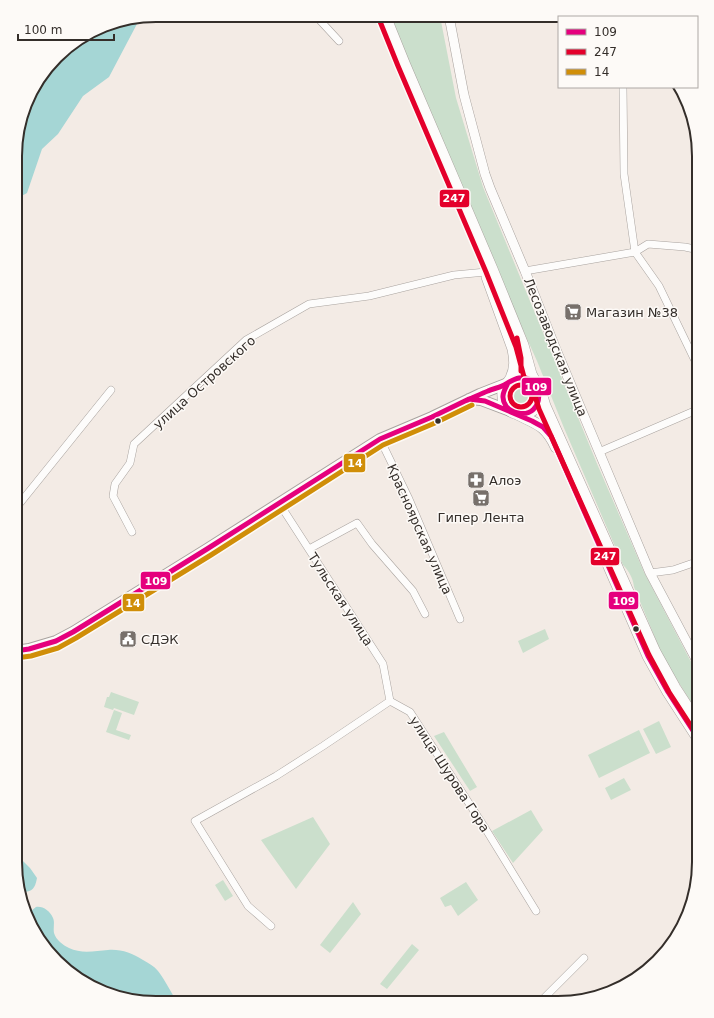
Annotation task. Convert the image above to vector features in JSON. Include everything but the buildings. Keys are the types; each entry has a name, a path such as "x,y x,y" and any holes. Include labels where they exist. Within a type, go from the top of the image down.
{"main road":[{"path":"22,650 56,641 73,632 380,439 508,383 515,378 524,378 532,381 538,388 538,403 533,410 522,414 514,413 508,409 504,403 503,392 508,383 514,369 513,349 486,272 379,22"},
{"path":"387,22 492,269 523,345 531,374 541,393 545,406 655,652 675,688 692,714"},
{"path":"469,400 481,400 514,413 540,425 550,436 648,656 668,692 692,729"}],"street":[{"path":"321,22 339,41"},
{"name":"Лесозаводская улица","path":"450,22 464,95 485,174 555,347 650,573 692,652"},
{"path":"623,88 624,174 635,252 659,286 692,354"},
{"path":"525,271 635,252 648,244 692,248"},
{"name":"улица Островского","path":"132,532 112,496 115,484 130,463 134,444 246,340 309,304 369,296 454,276 486,272"},
{"path":"22,501 111,390"},
{"path":"599,452 692,412"},
{"name":"Красноярская улица","path":"380,439 409,499 460,620"},
{"name":"Тульская улица","path":"278,503 383,664 390,701"},
{"path":"309,549 357,523 372,544 413,591 425,614"},
{"path":"650,573 673,570 692,563"},
{"path":"271,926 248,906 195,821 276,776 390,701"},
{"name":"улица Шурова Гора","path":"390,701 410,712 485,828 536,911"},
{"path":"546,996 584,958"}],"green space":[{"path":"391,22 441,22 456,98 483,187 598,466 644,572 692,663 692,704 663,657 634,587 632,578 623,565 537,361"},
{"path":"519,381 529,385 534,390 534,396 528,409 510,408 506,389"},
{"path":"545,629 549,639 523,653 518,641"},
{"path":"111,692 139,702 134,715 114,708 113,710 104,707 107,697 109,697"},
{"path":"114,710 122,713 116,730 131,735 129,740 106,732"},
{"path":"659,721 671,747 656,754 643,729"},
{"path":"639,730 650,753 599,778 588,755"},
{"path":"444,732 477,787 470,791 434,736"},
{"path":"624,778 631,790 611,800 605,788"},
{"path":"531,810 543,830 513,863 492,831"},
{"path":"313,817 330,844 296,889 261,840"},
{"path":"223,880 233,896 225,901 215,885"},
{"path":"466,882 478,900 458,916 451,905 445,907 440,898"},
{"path":"353,902 361,914 330,953 320,945"},
{"path":"412,944 419,950 387,989 380,984"}],"water":[{"path":"137,24 109,77 83,96 58,134 42,149 27,193 22,196 23,139 29,113 40,89 55,68 68,55 89,40 113,29"},
{"path":"22,860 37,878 33,889 26,891 25,888"},
{"path":"36,907 39,907 44,908 50,913 54,920 54,931 56,938 69,948 83,952 113,950 135,955 156,969 166,982 174,996 139,995 121,991 105,986 82,973 68,963 55,950 36,921 31,911"}],"transit line":[{"name":"247","path":"380,22 486,272 516,347 524,377 535,396 539,409 649,655 669,692 692,727"},
{"name":"247","path":"517,338 521,358 521,371"},
{"name":"109","path":"465,401 500,387 515,379 528,379 534,383 538,389 539,396 537,404 533,410 527,413 518,413 511,411 507,407 504,403 503,397 508,383"},
{"name":"247","path":"521,385 529,388 532,396 529,404 521,407 513,404 510,396 513,388 521,385"},
{"name":"109","path":"22,650 56,641 73,632 380,439 432,417 469,399 485,401 532,421 543,427 551,436 648,656 668,692 692,729"},
{"name":"14","path":"22,657 58,648 76,638 211,555 383,445 435,423 472,405"}],"place":[{"name":"Магазин №38","path":"573,312"},
{"name":"Алоэ","path":"476,480"},
{"name":"Гипер Лента","path":"481,498"},
{"name":"СДЭК","path":"128,639"}]}
